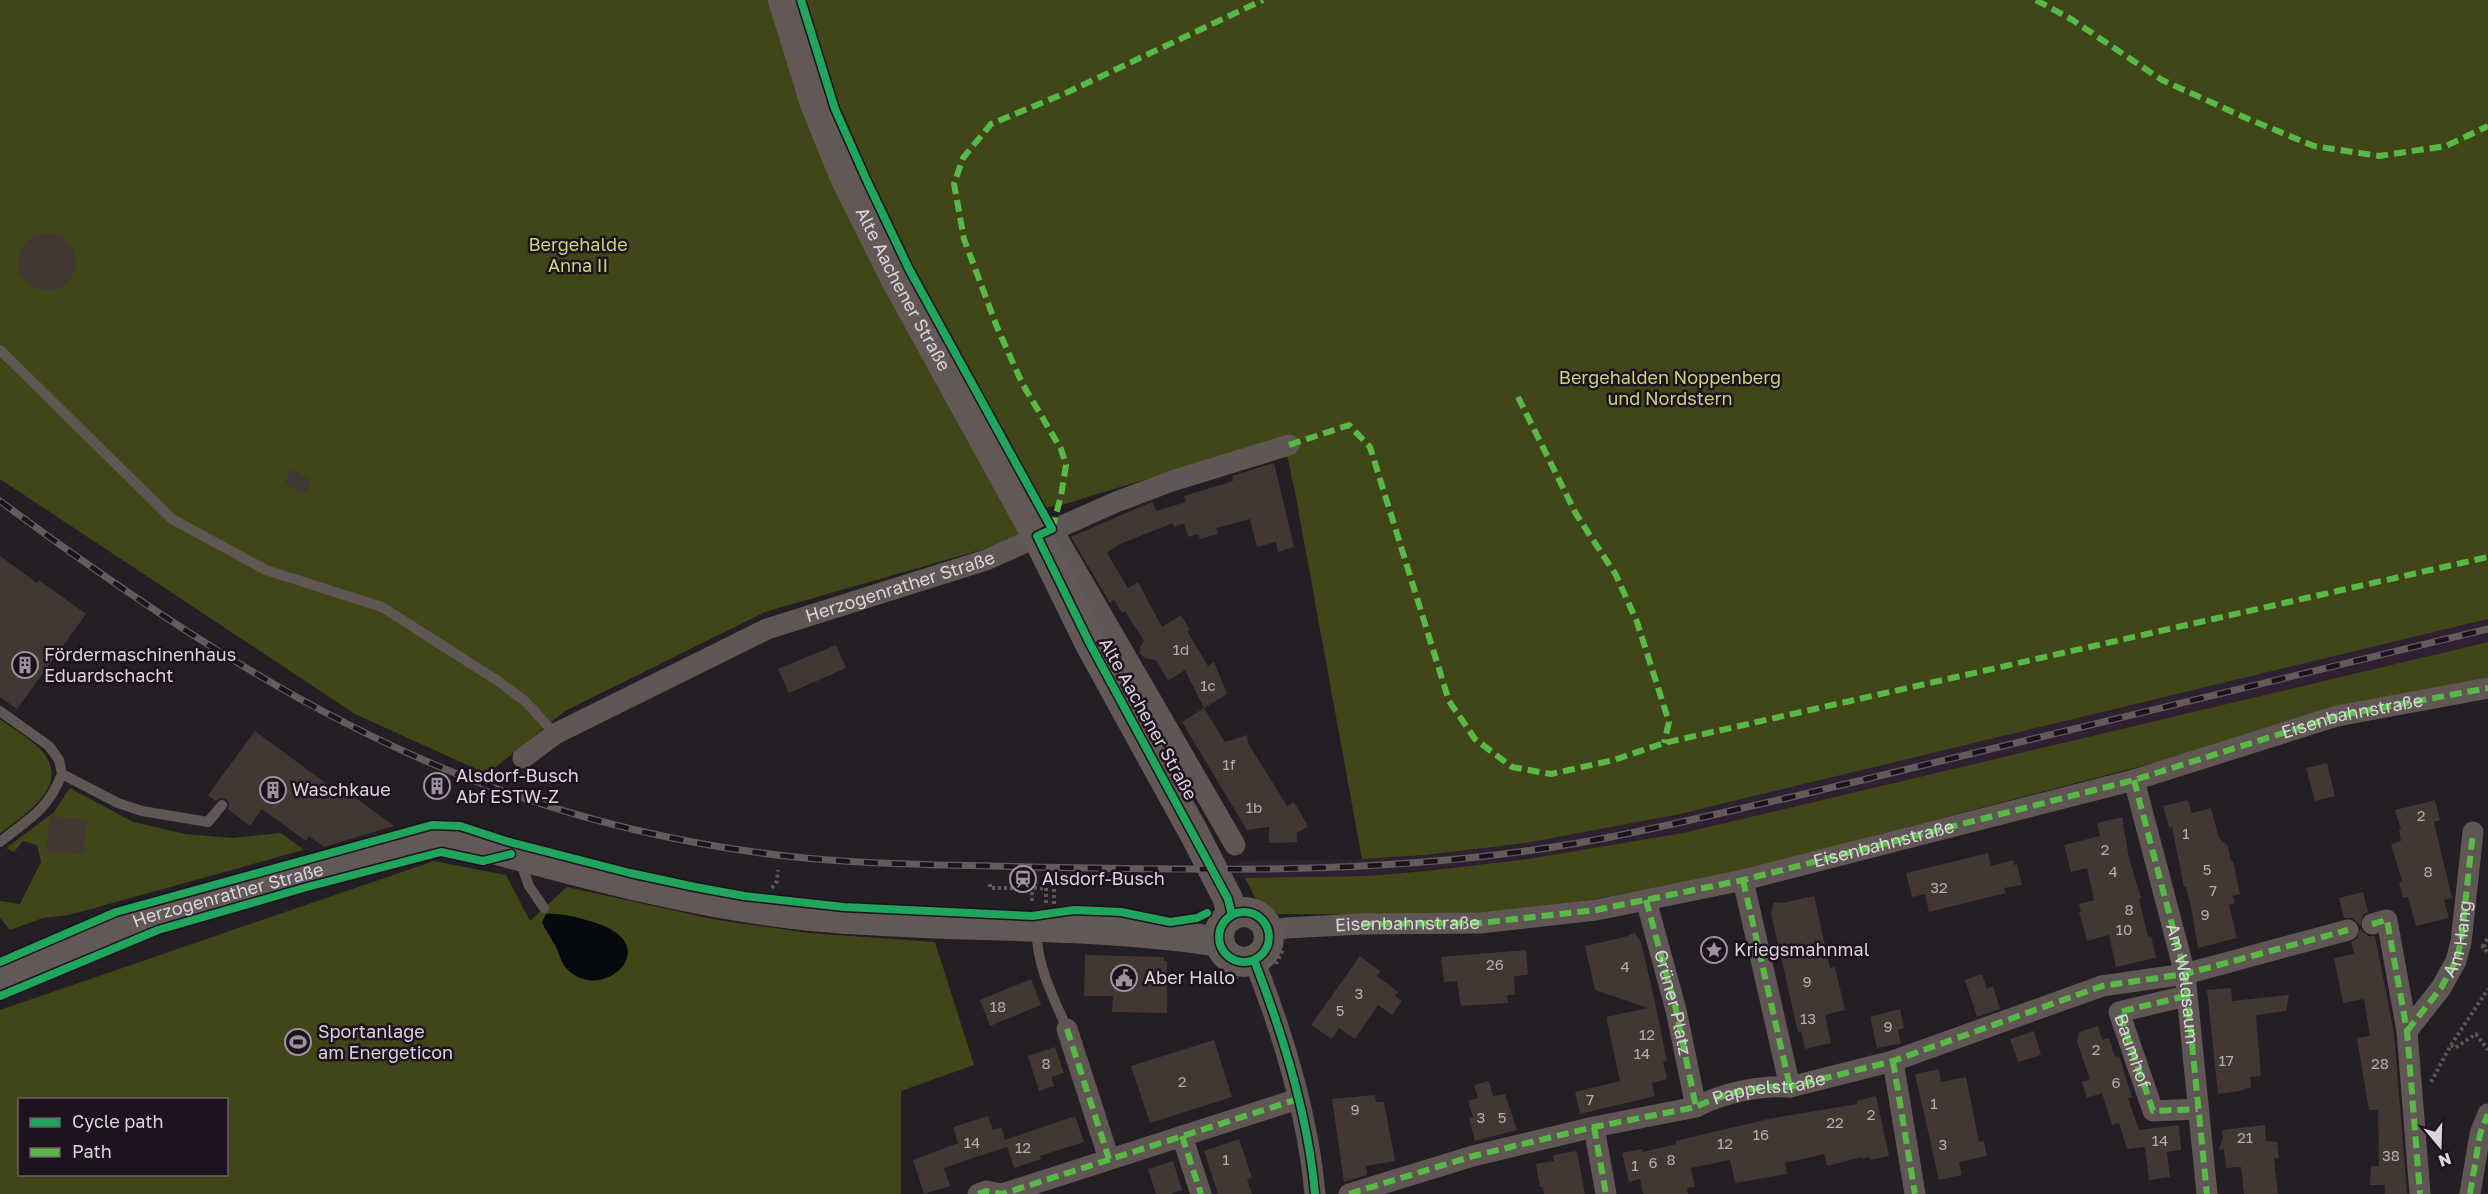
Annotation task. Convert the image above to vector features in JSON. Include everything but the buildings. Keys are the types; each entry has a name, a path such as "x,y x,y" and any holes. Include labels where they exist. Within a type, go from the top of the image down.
{"street":[{"name":"Alte Aachener Straße","path":"783,0 814,101 843,173 901,288 1045,533 1235,845"},
{"name":"Herzogenrather Straße","path":"523,758 555,734 767,629 986,560 1172,481 1289,445"},
{"name":"Alte Aachener Straße","path":"1045,533 1090,644 1228,899 1226,928"},
{"name":"Eisenbahnstraße","path":"1268,932 1287,928 1351,924 1480,923 1596,910 1646,900 1743,880 2134,780 2337,716 2488,688"},
{"name":"Am Waldsaum","path":"2134,780 2185,974 2207,1194"},
{"name":"Am Hang","path":"2407,1031 2440,988 2456,961 2461,942 2474,832"},
{"name":"Herzogenrather Straße","path":"0,978 150,916 441,837 519,856"},
{"path":"519,856 682,897 772,911 871,920 1041,917 1144,933 1226,928 1247,912 1254,914 1266,925 1268,932 1266,948 1254,960 1239,961 1232,958 1226,954 1226,928"},
{"path":"1743,880 1790,1087"},
{"name":"Grüner Platz","path":"1646,900 1676,1010 1696,1107"},
{"path":"2372,924 2387,920 2407,1031 2420,1194"},
{"path":"2185,974 2348,930"},
{"path":"1254,960 1283,1043 1298,1099 1315,1194"},
{"name":"Pappelstraße","path":"1349,1194 1473,1156 1594,1127 1696,1107 1711,1100 1774,1086 1790,1087 1893,1060 2102,986 2185,974"},
{"name":"Baumhof","path":"2187,996 2119,1012 2153,1111 2198,1109"},
{"path":"1067,1029 1109,1159"},
{"path":"1893,1060 1915,1194"},
{"path":"978,1194 986,1191 1002,1194 1298,1099"},
{"path":"2470,1194 2480,1134 2488,1114"},
{"path":"1594,1127 1606,1194"},
{"path":"1182,1136 1200,1194"}],"lane":[{"path":"0,350 172,519 266,570 382,606 498,681 526,702 555,734"},
{"path":"0,711 49,746 59,760 62,774 46,806 0,842"},
{"path":"62,774 118,803 142,811 208,822 222,805"},
{"path":"519,856 529,886 544,908"},
{"path":"1041,917 1036,940 1047,980 1067,1029"}],"path":[{"path":"777,876 778,870"},
{"path":"990,884 990,888 1046,888 1041,917"},
{"path":"2484,947 2488,937"},
{"path":"2430,1083 2451,1045 2488,988"},
{"path":"2451,1045 2455,1048 2476,1034 2488,1050"}],"shaded area":[{"path":"2488,619 2488,642 1683,833 1528,859 1367,876 1245,878 1232,861 1362,859 1425,855 1526,843 1680,814"},
{"path":"546,914 559,914 596,923 617,933 626,945 627,957 621,968 611,976 597,980 582,979 568,970 542,922"}],"green space":[{"name":"Bergehalde Anna II","path":"0,0 768,0 795,91 829,173 1026,537 765,612 565,711 487,774 355,714 0,479"},
{"name":"Bergehalden Noppenberg und Nordstern","path":"790,0 2488,0 2488,619 1680,814 1526,843 1425,855 1362,859 1283,437 1065,504 1034,510 808,91"},
{"path":"2488,642 2488,678 2324,710 2157,762 1743,872 1589,900 1504,911 1444,915 1279,914 1261,909 1245,878 1367,876 1426,871 1528,859 1683,833"},
{"path":"0,719 28,738 46,755 52,773 45,794 28,812 0,834"},
{"path":"70,788 133,822 185,834 232,838 281,833 304,850 69,915 43,918 10,930 0,918 0,901 20,904 41,862 37,845 23,841 14,852 6,848 54,812"},
{"path":"434,861 506,875 530,921 567,887 717,920 809,933 935,942 974,1065 901,1091 901,1194 0,1194 0,1010"}],"railway":[{"path":"0,501 116,584 240,664 303,701 434,764 537,803 650,833 766,854 862,862 1095,868 1279,869 1403,864 1526,851 1628,834 1796,796 2488,629"}],"marked path":[{"path":"1052,529 1066,465 1061,449 1022,383 997,327 964,239 954,184 963,158 991,124 1068,92 1263,0"},
{"path":"2036,0 2071,19 2162,80 2314,146 2379,156 2446,146 2488,126"},
{"path":"1518,397 1576,514 1616,575 1637,622 1669,722 1664,743"},
{"path":"1289,445 1349,425 1370,447 1449,701 1475,739 1512,767 1551,774 1614,760 1664,743 2488,557"},
{"path":"1362,924 1480,923 1596,910 1743,880 2134,780 2337,716 2488,688"},
{"path":"2134,780 2185,974 2207,1194"},
{"path":"2407,1031 2441,988 2456,961 2461,942 2473,832"},
{"path":"1743,880 1790,1087"},
{"path":"1646,900 1676,1010 1696,1107"},
{"path":"2372,924 2387,920 2407,1031 2420,1194"},
{"path":"1349,1194 1473,1156 1594,1127 1696,1107 1742,1091 1766,1087 1790,1087 1893,1061 2102,986 2185,974 2348,930"},
{"path":"2186,996 2119,1012 2153,1111 2198,1109"},
{"path":"1067,1029 1109,1159"},
{"path":"1893,1061 1915,1194"},
{"path":"978,1194 986,1191 1002,1194 1298,1099"},
{"path":"2470,1194 2480,1134 2488,1114"},
{"path":"1594,1127 1606,1194"},
{"path":"1182,1136 1201,1194"}],"cycle path":[{"path":"801,0 835,109 867,181 909,269 1052,529 1037,536 1090,644 1228,899 1232,915"},
{"path":"0,962 116,912 432,825 460,826 506,841 630,873 744,896 844,907 1032,916 1074,910 1121,912 1170,922 1197,918 1207,913"},
{"path":"0,996 158,930 307,887 441,852 483,861 511,854"},
{"path":"1244,912 1253,914 1264,923 1269,937 1267,946 1258,957 1244,962 1235,960 1224,951 1219,937 1221,928 1230,917 1244,912"},
{"path":"1254,960 1293,1075 1307,1134 1315,1194"}],"place":[{"name":"Fördermaschinenhaus Eduardschacht","path":"25,665"},
{"name":"Alsdorf-Busch Abf ESTW-Z","path":"437,786"},
{"name":"Waschkaue","path":"273,790"},
{"name":"Alsdorf-Busch","path":"1023,879"},
{"name":"Kriegsmahnmal","path":"1714,950"},
{"name":"Aber Hallo","path":"1124,978"},
{"name":"Sportanlage am Energeticon","path":"298,1042"}]}
